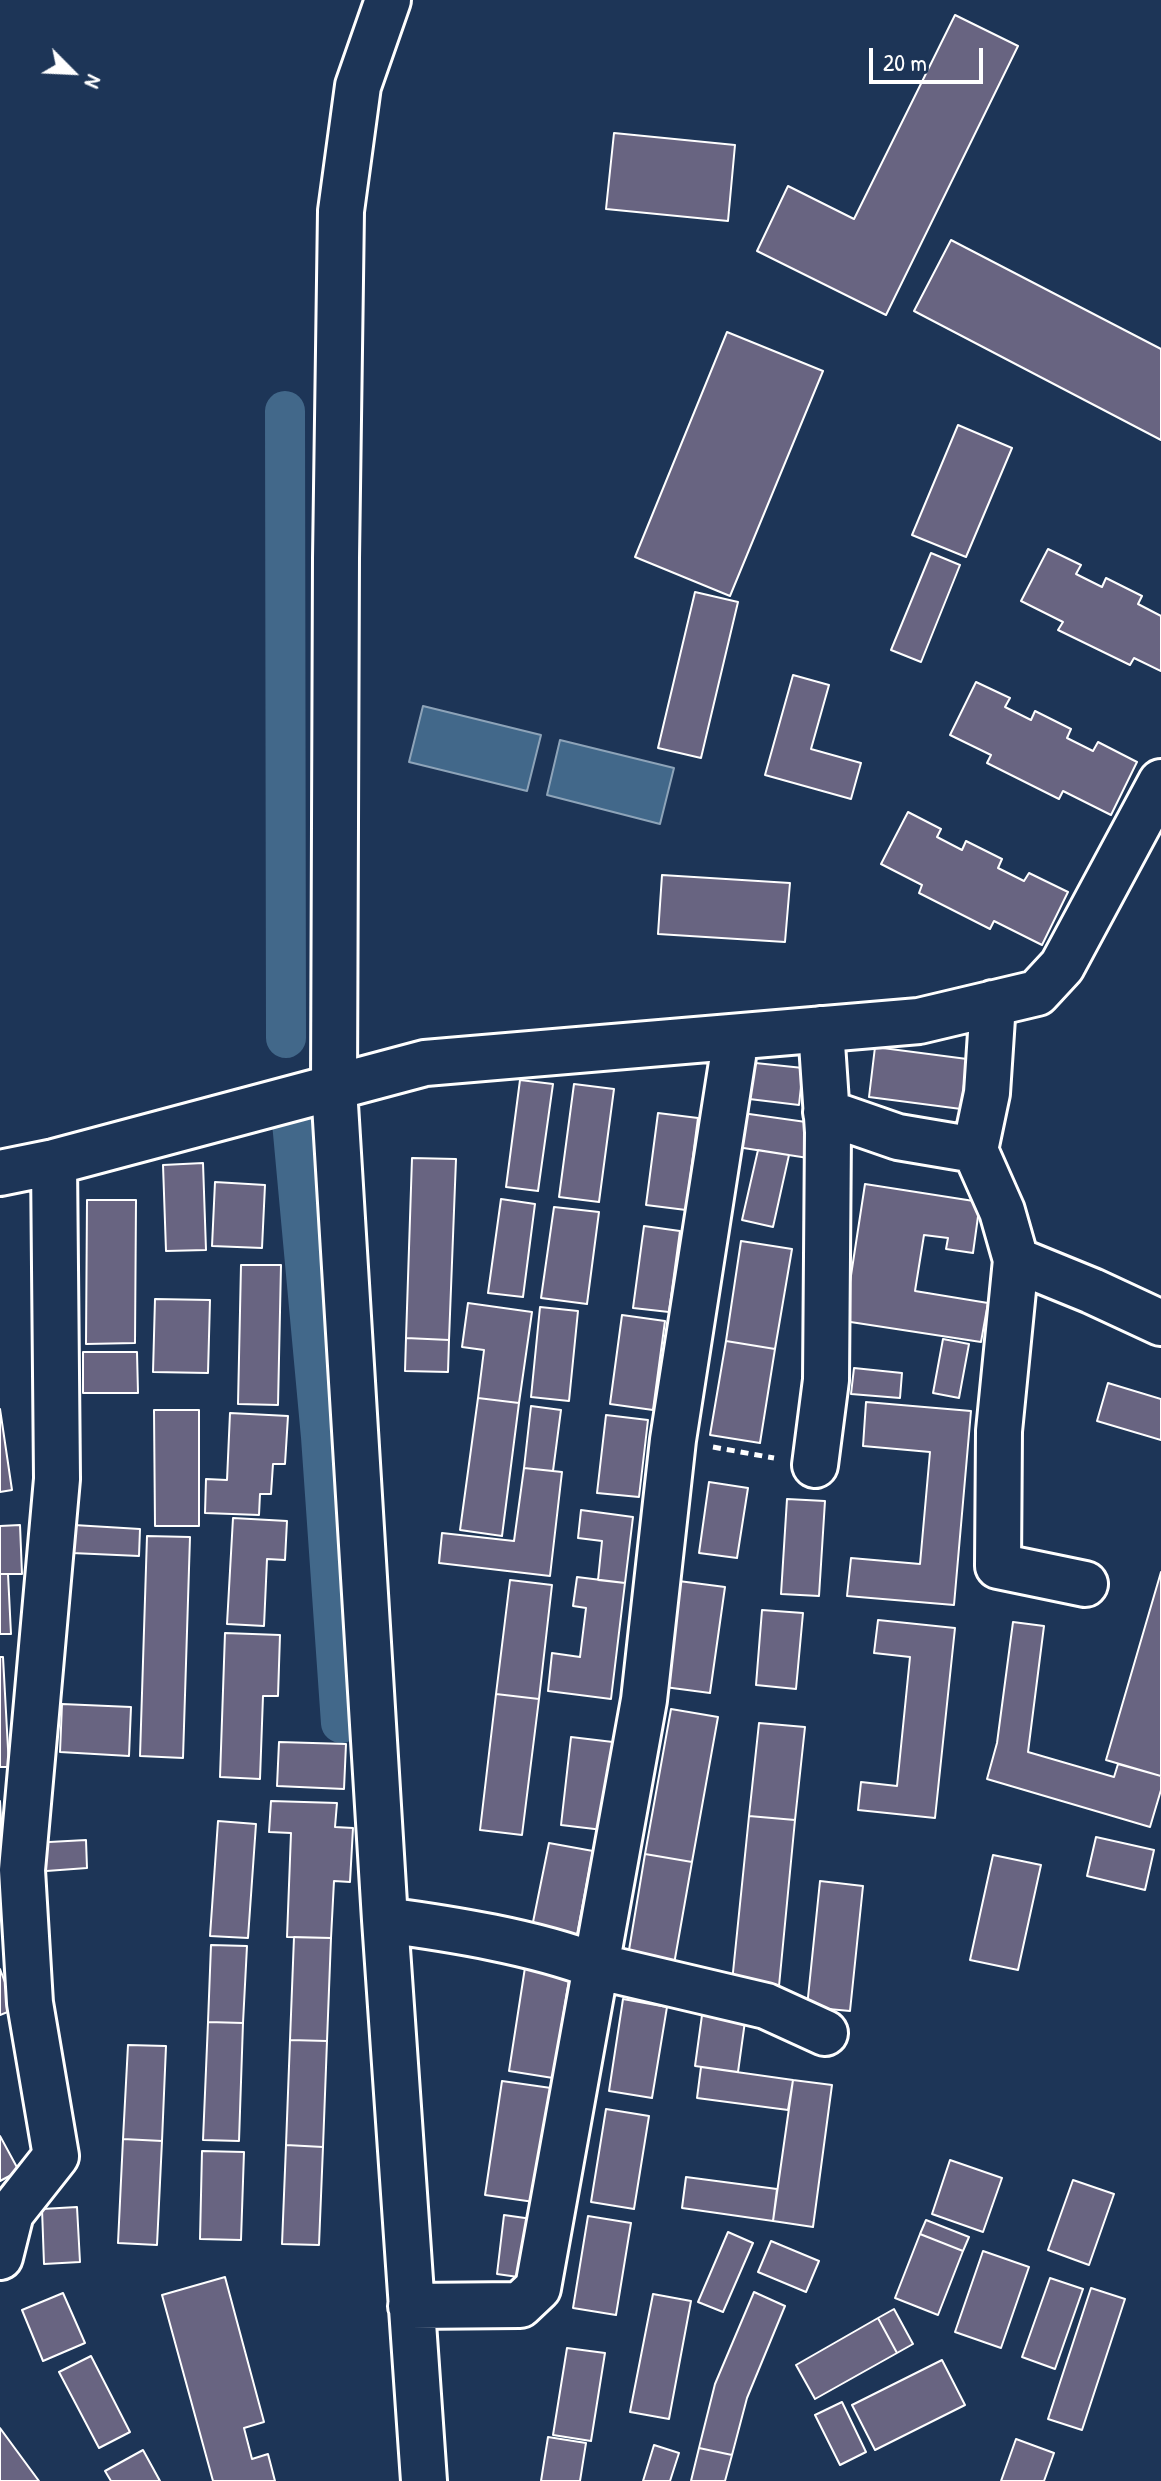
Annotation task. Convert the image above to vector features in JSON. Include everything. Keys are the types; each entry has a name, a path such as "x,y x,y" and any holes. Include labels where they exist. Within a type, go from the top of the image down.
{"street":[{"path":"388,0 358,86 341,211 334,1088 385,1920 424,2481"},
{"path":"0,1173 54,1162 425,1063 919,1021 1037,993 1062,966 1161,782"},
{"path":"993,1003 987,1093 975,1150 1002,1211 1016,1260 999,1431 998,1566 1085,1584"},
{"path":"815,1465 826,1380 826,1112 821,1029"},
{"path":"411,2306 520,2305 538,2288 644,1700 673,1440 736,1037"},
{"path":"826,1112 898,1137 975,1150"},
{"path":"0,2257 11,2213 56,2156 30,2003 22,1870 57,1479 54,1162"},
{"path":"1016,1260 1161,1323"},
{"path":"385,1920 443,1928 572,1957 596,1966 766,2006 825,2033"}],"path":[{"path":"673,1440 815,1465"}],"water":[{"path":"423,706 541,735 527,791 409,762"},
{"path":"560,740 674,768 660,824 547,795"}],"building":[{"path":"955,15 1018,46 886,315 757,251 788,186 854,219"},
{"path":"614,133 735,145 728,221 606,209"},
{"path":"951,240 1161,349 1161,440 914,311"},
{"path":"727,332 823,371 730,596 635,557"},
{"path":"958,425 1012,448 966,557 912,535"},
{"path":"1048,549 1081,565 1076,574 1102,587 1106,578 1142,596 1138,604 1161,616 1161,671 1134,658 1130,665 1058,630 1063,622 1021,601"},
{"path":"931,553 960,565 921,662 891,650"},
{"path":"695,592 738,602 701,758 658,748"},
{"path":"793,675 829,685 811,749 861,763 851,799 765,775"},
{"path":"976,682 1010,698 1005,707 1031,720 1035,711 1071,729 1067,738 1093,751 1098,742 1137,762 1111,815 1063,791 1059,799 987,763 991,755 950,735"},
{"path":"908,812 941,829 937,837 962,850 966,841 1002,859 998,868 1024,881 1029,873 1068,892 1042,945 994,921 990,929 919,893 922,885 881,864"},
{"path":"662,875 790,883 785,942 658,934"},
{"path":"875,1047 967,1059 961,1109 869,1097"},
{"path":"746,1062 803,1068 799,1105 741,1098"},
{"path":"520,1080 553,1084 538,1191 506,1187"},
{"path":"574,1084 614,1089 599,1202 559,1197"},
{"path":"658,1113 698,1118 686,1210 646,1205"},
{"path":"742,1113 813,1123 808,1158 737,1147"},
{"path":"758,1150 789,1155 773,1227 742,1220"},
{"path":"412,1158 456,1159 449,1340 406,1338"},
{"path":"203,1163 206,1250 166,1251 163,1165"},
{"path":"215,1182 265,1185 262,1248 212,1246"},
{"path":"865,1184 980,1202 973,1253 946,1249 948,1238 924,1235 915,1291 988,1303 981,1342 844,1321"},
{"path":"501,1199 535,1204 523,1297 488,1293"},
{"path":"87,1200 136,1200 135,1343 86,1344"},
{"path":"554,1207 599,1212 587,1304 541,1298"},
{"path":"644,1226 680,1231 669,1312 633,1308"},
{"path":"741,1241 792,1249 775,1349 726,1341"},
{"path":"241,1265 281,1265 278,1405 238,1404"},
{"path":"155,1299 210,1300 208,1373 153,1372"},
{"path":"468,1303 532,1312 519,1403 478,1398 484,1350 462,1347"},
{"path":"540,1307 578,1311 569,1401 531,1397"},
{"path":"622,1315 665,1321 653,1410 610,1404"},
{"path":"406,1338 449,1340 448,1372 405,1371"},
{"path":"943,1339 969,1344 959,1398 933,1393"},
{"path":"726,1341 775,1349 760,1443 710,1435"},
{"path":"83,1352 137,1352 138,1393 83,1393"},
{"path":"854,1368 902,1373 900,1398 851,1394"},
{"path":"1108,1383 1161,1399 1161,1440 1097,1421"},
{"path":"478,1398 519,1403 502,1536 460,1530"},
{"path":"866,1402 971,1411 954,1605 847,1596 851,1558 920,1564 930,1452 863,1446"},
{"path":"531,1406 561,1410 553,1471 524,1468"},
{"path":"0,1409 12,1490 0,1492"},
{"path":"154,1410 199,1410 199,1526 155,1526"},
{"path":"230,1413 288,1416 285,1464 273,1464 271,1494 260,1494 259,1515 205,1513 206,1479 227,1480"},
{"path":"606,1415 648,1420 639,1497 597,1493"},
{"path":"524,1468 562,1472 550,1576 439,1563 442,1533 514,1541"},
{"path":"709,1482 748,1488 737,1558 699,1553"},
{"path":"787,1499 825,1501 819,1596 781,1594"},
{"path":"581,1510 633,1517 625,1583 598,1580 602,1541 578,1538"},
{"path":"233,1518 287,1521 285,1560 267,1559 264,1626 227,1624"},
{"path":"20,1525 22,1574 0,1574 0,1526"},
{"path":"74,1525 140,1529 139,1556 72,1553"},
{"path":"147,1536 190,1537 183,1758 140,1756"},
{"path":"1161,1572 1161,1776 1106,1760"},
{"path":"0,1574 8,1574 11,1634 0,1634"},
{"path":"577,1577 625,1583 611,1699 548,1691 552,1653 580,1657 586,1608 573,1606"},
{"path":"510,1580 552,1585 539,1699 496,1694"},
{"path":"671,1580 725,1587 710,1693 657,1686"},
{"path":"762,1610 803,1613 796,1689 756,1685"},
{"path":"878,1620 955,1628 935,1818 858,1810 861,1782 897,1786 910,1657 874,1653"},
{"path":"1013,1622 1044,1626 1028,1752 1114,1777 1118,1764 1161,1776 1161,1790 1150,1827 987,1779 997,1743"},
{"path":"225,1633 280,1635 278,1696 263,1696 260,1779 220,1777"},
{"path":"0,1657 3,1657 9,1767 0,1767"},
{"path":"496,1694 539,1699 522,1835 480,1830"},
{"path":"62,1704 131,1707 129,1756 60,1752"},
{"path":"671,1709 718,1717 692,1862 645,1854"},
{"path":"759,1723 805,1727 795,1820 749,1816"},
{"path":"571,1737 613,1742 603,1830 561,1825"},
{"path":"279,1742 346,1744 344,1789 277,1786"},
{"path":"0,1801 6,1907 0,1907"},
{"path":"271,1801 337,1803 335,1827 353,1828 350,1882 334,1881 331,1938 287,1937 291,1833 269,1832"},
{"path":"749,1816 795,1820 779,1986 732,1982"},
{"path":"218,1821 256,1824 248,1938 210,1936"},
{"path":"1096,1837 1154,1850 1145,1890 1087,1876"},
{"path":"86,1840 87,1868 33,1872 31,1843"},
{"path":"549,1843 593,1851 576,1940 531,1932"},
{"path":"645,1854 692,1862 673,1970 627,1962"},
{"path":"993,1855 1041,1865 1018,1970 970,1960"},
{"path":"820,1881 863,1886 850,2011 807,2007"},
{"path":"294,1937 331,1938 327,2041 290,2040"},
{"path":"211,1945 247,1946 243,2023 208,2022"},
{"path":"526,1961 571,1968 553,2078 509,2071"},
{"path":"0,1969 15,2009 0,2015"},
{"path":"623,1999 667,2007 652,2098 609,2091"},
{"path":"703,2008 746,2014 738,2072 695,2066"},
{"path":"208,2022 243,2023 239,2141 203,2140"},
{"path":"290,2040 327,2041 323,2147 286,2145"},
{"path":"128,2045 166,2046 162,2141 123,2139"},
{"path":"701,2067 793,2080 788,2110 697,2098"},
{"path":"793,2080 832,2085 813,2227 773,2221"},
{"path":"502,2081 551,2088 534,2202 485,2195"},
{"path":"606,2109 649,2116 634,2209 591,2202"},
{"path":"0,2136 19,2171 0,2181"},
{"path":"123,2139 162,2141 157,2245 118,2243"},
{"path":"286,2145 323,2147 319,2245 282,2244"},
{"path":"202,2151 244,2152 241,2240 200,2239"},
{"path":"950,2160 1002,2178 983,2232 932,2214"},
{"path":"686,2177 777,2189 773,2221 682,2208"},
{"path":"1073,2180 1114,2194 1089,2265 1048,2250"},
{"path":"77,2207 80,2262 44,2264 42,2209"},
{"path":"504,2215 539,2220 532,2279 497,2274"},
{"path":"588,2216 631,2223 616,2315 573,2308"},
{"path":"926,2220 969,2237 963,2251 920,2234"},
{"path":"728,2232 753,2243 723,2312 698,2302"},
{"path":"920,2234 963,2251 938,2315 895,2298"},
{"path":"771,2241 819,2261 806,2292 758,2272"},
{"path":"983,2251 1029,2267 1001,2348 955,2332"},
{"path":"225,2277 264,2422 244,2428 252,2459 268,2454 275,2481 213,2481 162,2295"},
{"path":"1050,2278 1083,2289 1055,2369 1022,2357"},
{"path":"1091,2288 1125,2299 1082,2430 1048,2419"},
{"path":"754,2292 785,2306 747,2398 732,2455 699,2448 715,2384"},
{"path":"63,2293 85,2343 43,2361 22,2310"},
{"path":"653,2294 691,2301 669,2419 630,2412"},
{"path":"894,2309 913,2344 897,2353 878,2318"},
{"path":"878,2318 897,2353 815,2399 796,2365"},
{"path":"567,2348 605,2353 591,2441 553,2435"},
{"path":"91,2356 130,2432 99,2448 59,2372"},
{"path":"942,2360 965,2405 875,2450 852,2405"},
{"path":"842,2402 866,2452 840,2465 815,2415"},
{"path":"0,2428 39,2481 0,2481"},
{"path":"548,2437 586,2443 580,2481 541,2481"},
{"path":"1016,2439 1054,2453 1044,2481 1001,2481"},
{"path":"654,2445 679,2453 670,2481 643,2481"},
{"path":"699,2448 732,2455 725,2481 691,2481"},
{"path":"143,2450 160,2481 111,2481 105,2471"}],"waterway":[{"path":"285,411 286,1038"},
{"path":"292,1122 321,1437 341,1723"}]}
